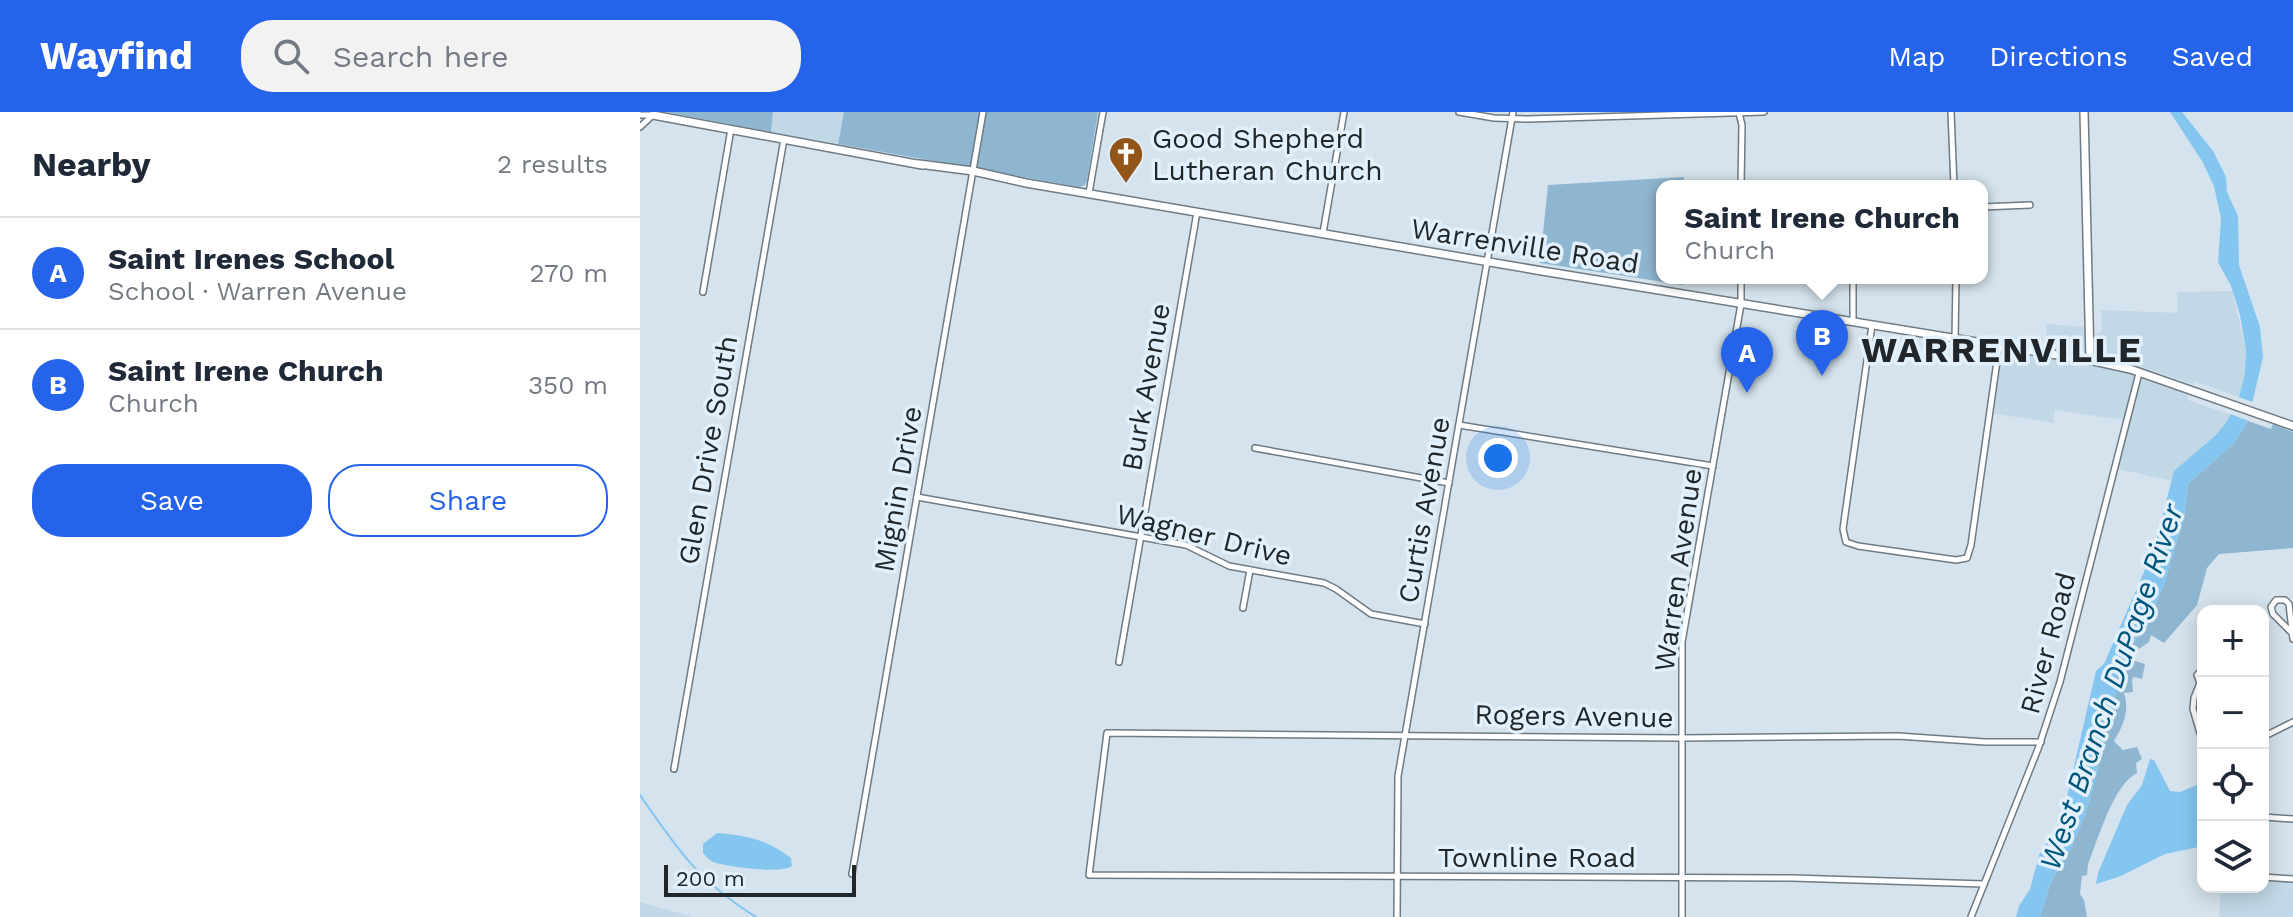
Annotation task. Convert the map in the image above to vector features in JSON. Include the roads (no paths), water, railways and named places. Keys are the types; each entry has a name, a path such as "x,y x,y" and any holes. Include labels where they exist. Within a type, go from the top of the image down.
{"main road":[{"path":"2084,112 2090,360"},
{"name":"Warrenville Road","path":"650,113 919,164 1323,234 2090,360 2139,372 2293,426"}],"street":[{"name":"Mignin Drive","path":"852,874 983,112"},
{"path":"1089,193 1103,112"},
{"path":"1323,234 1344,112"},
{"path":"1459,112 1512,115 1764,112"},
{"path":"1738,112 1742,125 1741,180"},
{"path":"1951,112 1954,180"},
{"path":"640,115 650,113"},
{"path":"640,127 650,113"},
{"name":"Curtis Avenue","path":"1397,917 1398,776 1512,115"},
{"path":"703,292 731,129"},
{"name":"Glen Drive South","path":"674,769 784,139"},
{"path":"1988,207 2030,205"},
{"name":"Burk Avenue","path":"1119,662 1197,212"},
{"name":"Warren Avenue","path":"1682,917 1682,642 1741,304 1741,284"},
{"path":"1853,284 1853,322"},
{"path":"1955,339 1956,284"},
{"path":"1872,325 1843,532 1846,542 1858,546 1943,558 1967,558 1999,347"},
{"name":"River Road","path":"1971,917 2041,742 2076,622 2139,372"},
{"path":"1459,425 1713,466"},
{"path":"1255,448 1449,483"},
{"name":"Wagner Drive","path":"917,497 1193,547 1221,564 1324,583 1371,614 1425,624"},
{"path":"1243,608 1250,570"},
{"path":"2276,600 2285,600 2289,604 2292,635 2273,614 2272,604 2276,600"},
{"path":"2197,693 2193,709 2197,723"},
{"path":"2269,734 2293,722"},
{"name":"Rogers Avenue","path":"1089,875 1107,733 1682,738 1898,736 2041,742"},
{"path":"2269,817 2291,817"},
{"name":"Townline Road","path":"1089,875 1682,878 1984,884"},
{"path":"2269,877 2293,879"}],"water":[{"name":"West Branch DuPage River","path":"2170,112 2182,112 2213,151 2226,177 2227,192 2238,216 2239,265 2260,327 2263,357 2248,421 2234,443 2188,484 2184,517 2163,587 2150,617 2117,669 2115,701 2106,707 2093,752 2098,768 2086,812 2072,846 2050,884 2040,917 2016,917 2030,889 2039,855 2062,818 2096,671 2104,664 2154,549 2174,471 2216,435 2227,421 2239,397 2245,373 2246,350 2240,315 2231,286 2218,262 2221,219 2214,186 2202,161"},
{"path":"2150,759 2154,760 2170,791 2180,792 2197,785 2197,847 2165,854 2121,876 2096,884 2127,805 2142,785"},
{"path":"717,833 765,843 791,858 792,866 766,870 713,862 703,853 703,844"}],"waterway":[{"path":"640,795 690,863 719,891 756,917"}],"place":[{"name":"Good Shepherd Lutheran Church","path":"1126,185"},
{"name":"Saint Irene Church","path":"1822,376"},
{"name":"Saint Irenes School","path":"1747,393"}],"district":[{"name":"WARRENVILLE","path":"2002,350"}]}
